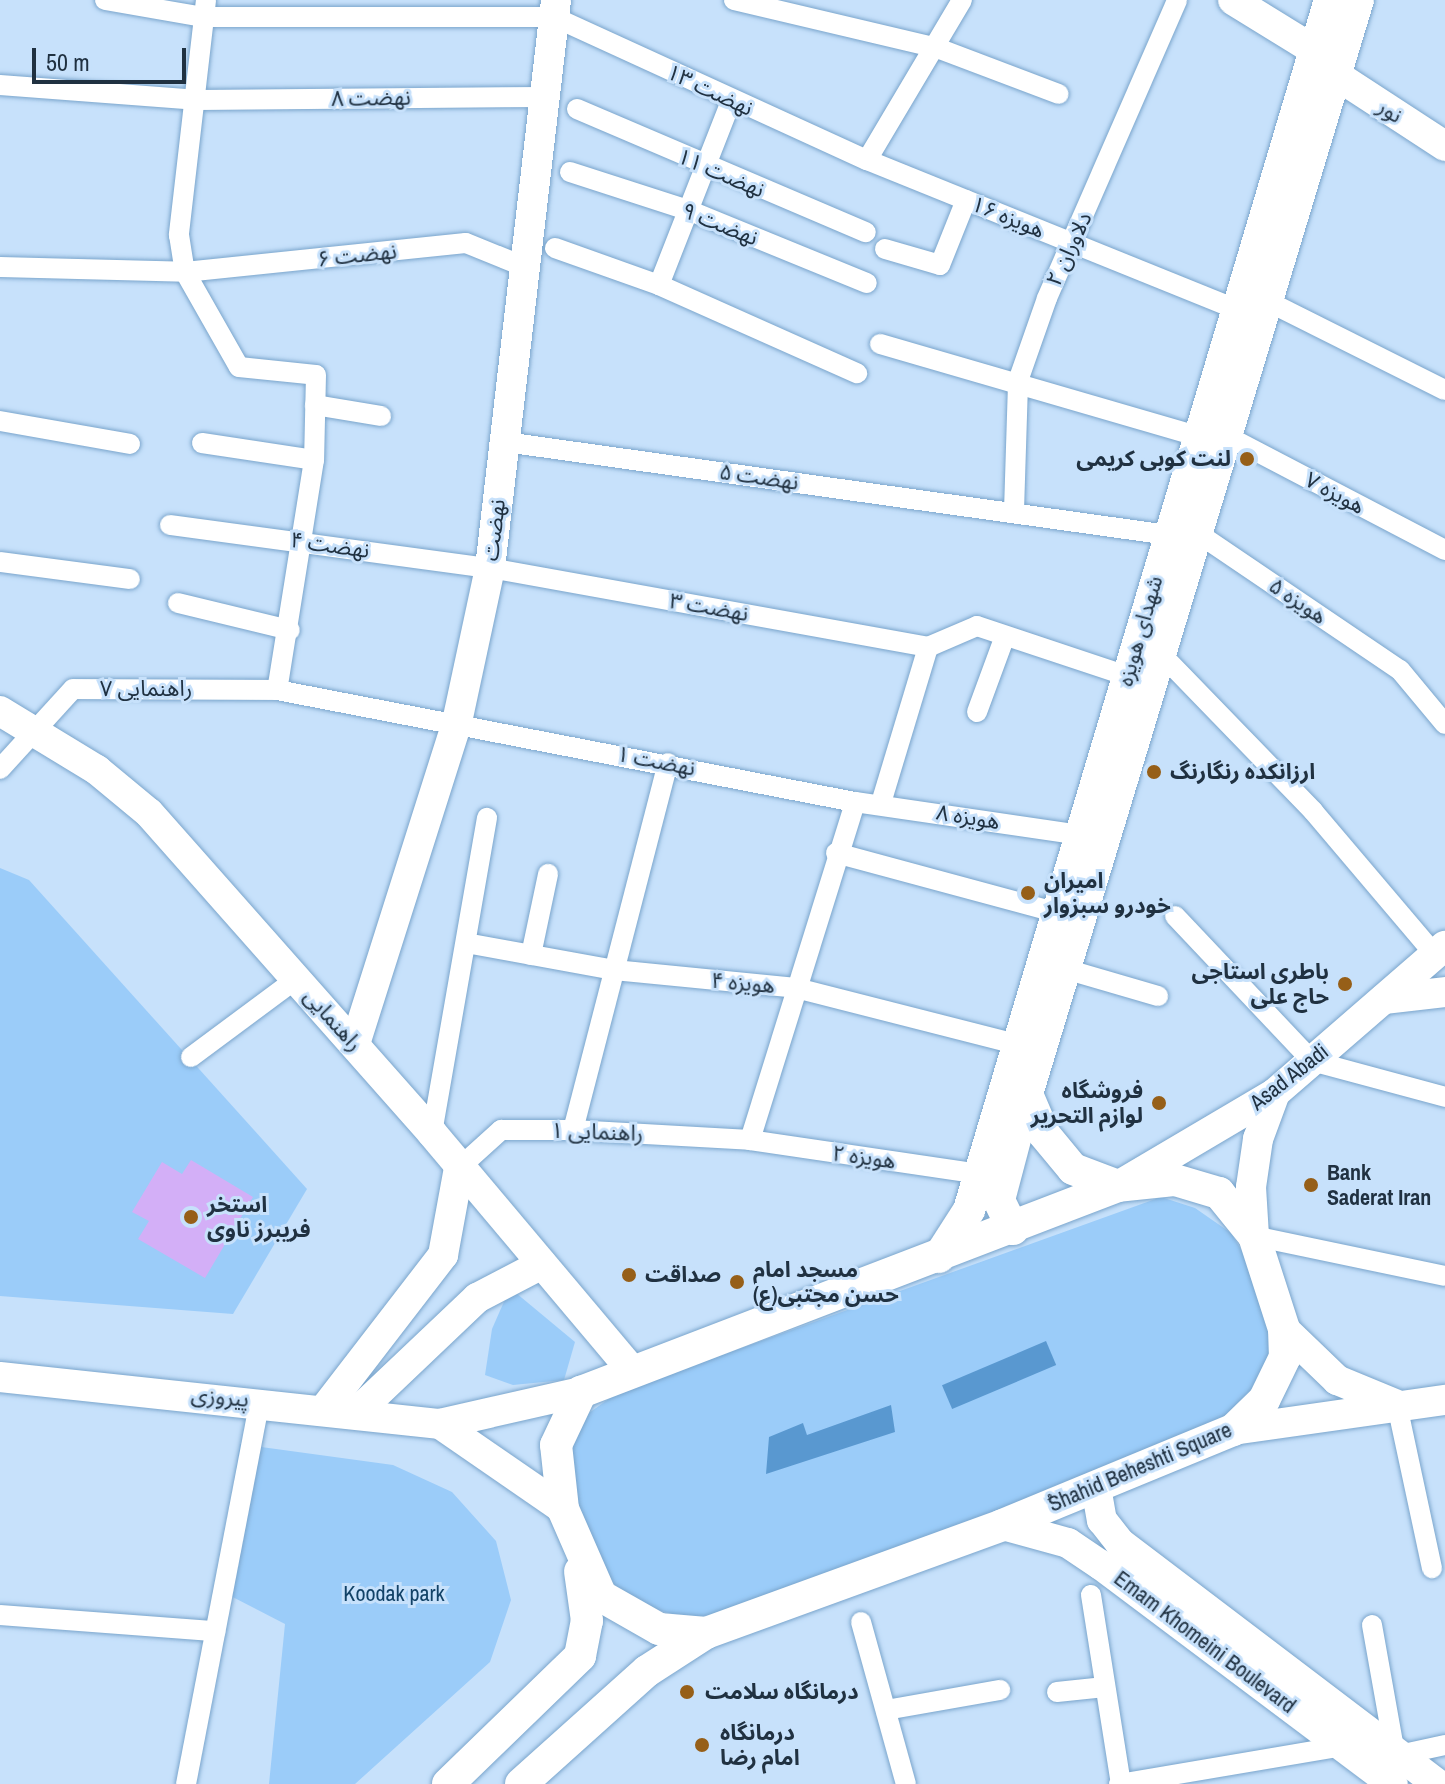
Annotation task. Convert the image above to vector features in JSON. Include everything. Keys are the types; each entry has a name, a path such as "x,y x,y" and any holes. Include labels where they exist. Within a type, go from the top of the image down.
{"main road":[{"name":"شهدای هویزه","path":"984,1205 979,1174 1016,1044 1054,912 1082,835 1127,676 1182,534 1213,436 1252,305 1314,50 1330,0"},
{"name":"شهدای هویزه","path":"1252,305 1336,75 1358,0"},
{"name":"شهدای هویزه","path":"939,1257 984,1205 1027,1094 1161,654 1182,534"},
{"path":"1027,1094 1044,1134 1073,1169 1118,1186"},
{"name":"ُShahid Beheshti Square","path":"1175,1180 1219,1193 1254,1236 1284,1329 1285,1357 1264,1400 1233,1430 1003,1525 706,1633 659,1629 622,1611 601,1596 563,1509 556,1445 581,1392 631,1369 939,1257 1118,1186 1175,1180"},
{"path":"984,1205 1013,1229"},
{"path":"448,1784 580,1656 587,1621 575,1540"},
{"path":"521,1784 647,1671 706,1633"}],"street":[{"path":"105,0 204,8 555,8"},
{"path":"734,0 937,48 1059,94"},
{"path":"867,160 937,48 962,0"},
{"name":"دلاوران ۲","path":"1014,511 1018,381 1177,0"},
{"path":"1233,0 1314,50"},
{"path":"204,8 198,100 179,235 185,272 239,367 316,375 314,460 297,540 290,630 277,690"},
{"name":"نهضت","path":"355,1044 457,722 490,568 555,8"},
{"name":"نهضت ۱۳","path":"555,8 731,101 867,160"},
{"name":"نور","path":"1336,75 1445,146"},
{"name":"نهضت ۸","path":"0,85 198,100 545,97"},
{"path":"659,285 731,101"},
{"name":"نهضت ۱۱","path":"577,109 705,168 866,232"},
{"name":"هویزه ۱۶","path":"867,160 1074,244 1252,305 1445,390"},
{"name":"نهضت ۹","path":"570,172 688,210 867,283"},
{"path":"885,249 940,265 966,200"},
{"name":"نهضت ۶","path":"0,267 185,272 466,243 525,267"},
{"path":"555,248 659,285 857,373"},
{"name":"هویزه ۷","path":"880,344 1213,436 1445,550"},
{"path":"315,405 381,416"},
{"path":"0,421 130,444"},
{"name":"نهضت ۵","path":"505,442 1182,534"},
{"path":"202,443 314,460"},
{"name":"نهضت ۴","path":"170,525 490,568"},
{"name":"هویزه ۵","path":"1182,534 1400,670 1445,724"},
{"path":"0,562 130,579"},
{"name":"نهضت ۳","path":"490,568 928,647"},
{"path":"178,603 290,630"},
{"path":"881,803 928,647 977,626 1127,676"},
{"path":"977,712 1005,636"},
{"path":"1161,654 1313,811 1440,950"},
{"name":"راهنمایی ۷","path":"0,769 73,689 277,690 457,722"},
{"name":"راهنمایی","path":"1,714 97,770 149,813 355,1044 631,1369"},
{"name":"نهضت ۱","path":"457,722 855,802"},
{"path":"573,1130 668,763"},
{"path":"750,1140 836,853 855,802"},
{"name":"هویزه ۸","path":"855,802 881,803 1082,835"},
{"path":"432,1133 487,818"},
{"path":"836,853 1054,912"},
{"path":"531,955 548,874"},
{"path":"1175,916 1312,1061 1445,1097"},
{"name":"هویزه ۴","path":"466,943 614,970 796,988 1016,1044"},
{"name":"Asad Abadi","path":"1118,1186 1275,1093 1440,950"},
{"path":"1065,969 1158,996"},
{"path":"191,1057 296,979"},
{"path":"1384,999 1445,992"},
{"path":"1275,1093 1258,1139 1251,1187 1254,1236 1445,1276"},
{"name":"راهنمایی ۱","path":"459,1168 501,1130 573,1130 750,1140"},
{"name":"هویزه ۲","path":"750,1140 979,1174"},
{"path":"326,1407 443,1255 459,1168"},
{"path":"357,1412 477,1298 542,1264"},
{"path":"1284,1329 1337,1380 1397,1405"},
{"name":"پیروزی","path":"0,1377 326,1407 440,1424"},
{"path":"440,1424 581,1392"},
{"path":"1233,1430 1445,1400"},
{"path":"186,1784 260,1401"},
{"path":"1397,1405 1432,1568"},
{"path":"440,1424 563,1509"},
{"name":"Emam Khomeini Boulevard","path":"1096,1487 1102,1520 1120,1543 1344,1746 1395,1763 1438,1784"},
{"name":"Emam Khomeini Boulevard","path":"1003,1525 1068,1543 1237,1649 1395,1763"},
{"path":"1091,1595 1120,1784 1344,1746"},
{"path":"0,1615 215,1631"},
{"path":"861,1622 906,1784"},
{"path":"1372,1625 1395,1763 1445,1745"},
{"path":"1057,1692 1105,1687"},
{"path":"886,1710 1000,1690"}],"green space":[{"path":"0,868 29,880 307,1189 233,1314 0,1296"},
{"path":"1161,1197 1195,1208 1231,1233 1260,1281 1275,1331 1264,1381 1221,1423 734,1614 684,1617 628,1602 599,1564 571,1489 570,1448 589,1413 617,1393","holes":["890,1406 766,1473 803,1424 807,1436"]},
{"path":"510,1288 575,1342 564,1380 513,1385 485,1375 492,1329"},
{"name":"Koodak park","path":"240,1444 393,1465 452,1492 496,1541 511,1600 490,1662 355,1784 269,1784 285,1624 217,1589"}],"shaded area":[{"path":"1046,1341 1056,1365 952,1409 942,1385"},
{"path":"891,1405 895,1432 766,1474 769,1437 803,1423 807,1435"}],"building":[{"name":"استخر فریبرز ناوی","path":"191,1160 253,1197 205,1278 138,1239 149,1221 132,1212 162,1162 182,1174"}],"place":[{"name":"لنت کوبی کریمی","path":"1247,459"},
{"name":"ارزانکده رنگارنگ","path":"1154,772"},
{"name":"امیران خودرو سبزوار","path":"1028,893"},
{"name":"باطری استاجی حاج علی","path":"1345,984"},
{"name":"فروشگاه لوازم التحریر","path":"1159,1103"},
{"name":"Bank Saderat Iran","path":"1311,1185"},
{"name":"استخر فریبرز ناوی","path":"191,1217"},
{"name":"صداقت","path":"629,1275"},
{"name":"مسجد امام حسن مجتبی(ع)","path":"737,1282"},
{"name":"درمانگاه سلامت","path":"687,1692"},
{"name":"درمانگاه امام رضا","path":"702,1745"}]}
